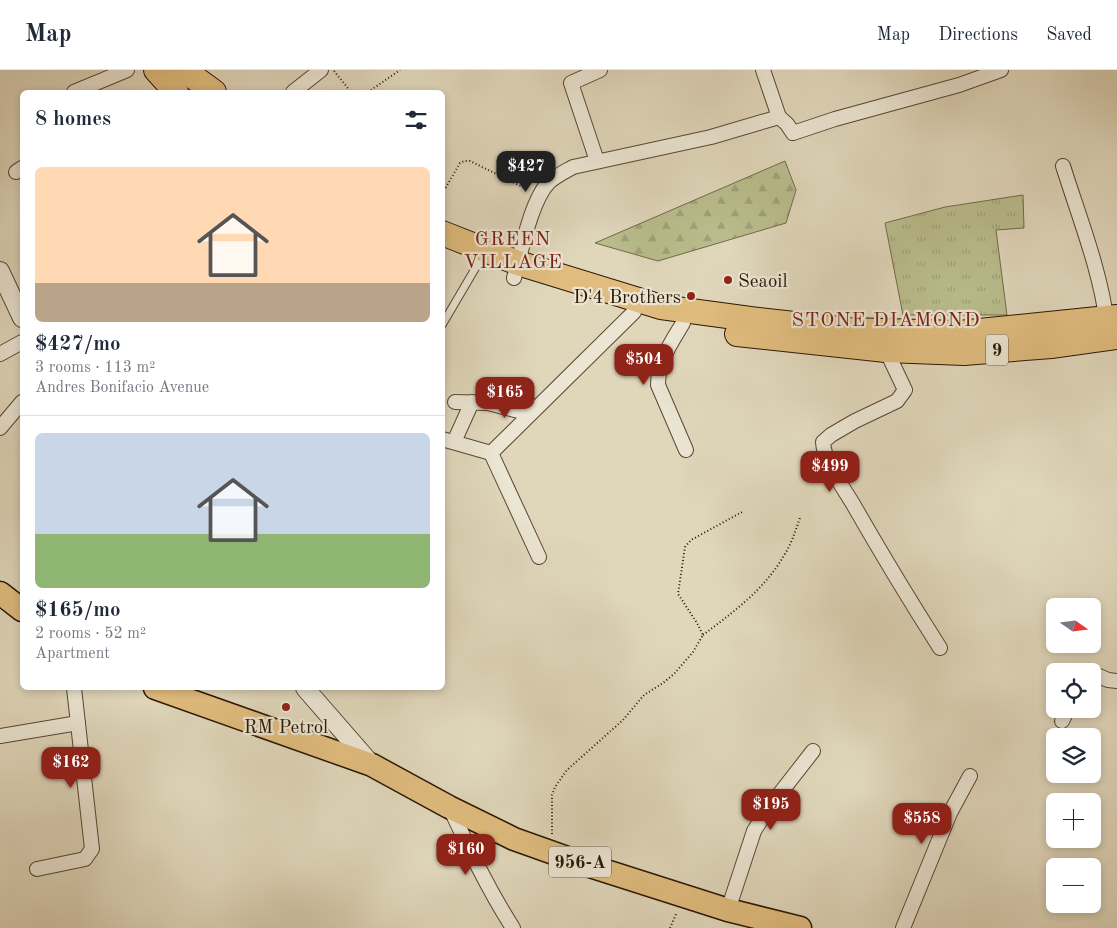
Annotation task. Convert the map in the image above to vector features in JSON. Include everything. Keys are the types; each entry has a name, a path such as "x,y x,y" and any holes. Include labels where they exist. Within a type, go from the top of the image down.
{"highway":[{"path":"156,70 209,90"},
{"name":"9","path":"445,235 516,271 634,312 733,333 886,350 964,353 1051,346 1112,328"},
{"name":"9","path":"445,252 660,307 848,330 959,333 1112,328"}],"main road":[{"path":"0,593 20,608"},
{"name":"956-A","path":"161,690 372,765 450,807 514,838 728,910 800,928"}],"street":[{"path":"79,90 127,70"},
{"path":"296,90 321,70"},
{"path":"597,162 571,83 600,70"},
{"path":"762,70 779,117 793,133 835,119 959,85 1002,70"},
{"path":"516,271 520,250 540,196 548,183 559,174 573,167 711,137 779,117"},
{"path":"1063,166 1112,328"},
{"path":"0,272 20,314"},
{"path":"491,452 634,312"},
{"path":"683,323 664,356 658,373 658,384 686,450"},
{"path":"0,354 20,343"},
{"path":"886,350 905,390 897,401 831,435 823,442 823,449 833,471 940,648"},
{"path":"455,402 499,405 530,414"},
{"path":"472,402 448,441 491,452"},
{"path":"0,428 20,404"},
{"path":"491,452 539,557"},
{"path":"1101,677 1117,681"},
{"path":"37,869 85,859 92,849 74,690"},
{"name":"956-A","path":"307,690 372,765"},
{"path":"0,736 78,723"},
{"path":"728,910 754,831 767,810 814,751"},
{"path":"903,928 950,814 970,776"},
{"path":"450,807 472,857 513,928"}],"lane":[{"path":"445,320 479,262"}],"path":[{"path":"332,70 349,90"},
{"path":"371,90 400,70"},
{"path":"445,189 460,163 464,160 470,161 540,196"},
{"path":"703,635 678,594 685,547 690,540 742,512"},
{"path":"549,851 553,828 552,795 566,770 623,720 644,695 674,674 703,635 745,602 764,582 782,559 793,539 800,518"}],"green space":[{"path":"785,161 796,190 786,223 658,261 595,243"},
{"path":"1023,195 1024,228 996,230 1007,315 903,315 885,223 945,207"}],"place":[{"name":"Seaoil","path":"728,280"},
{"name":"D'4 Brothers","path":"691,296"},
{"name":"RM Petrol","path":"286,707"}],"district":[{"name":"GREEN VILLAGE","path":"513,250"},
{"name":"STONE DIAMOND","path":"886,319"}]}
